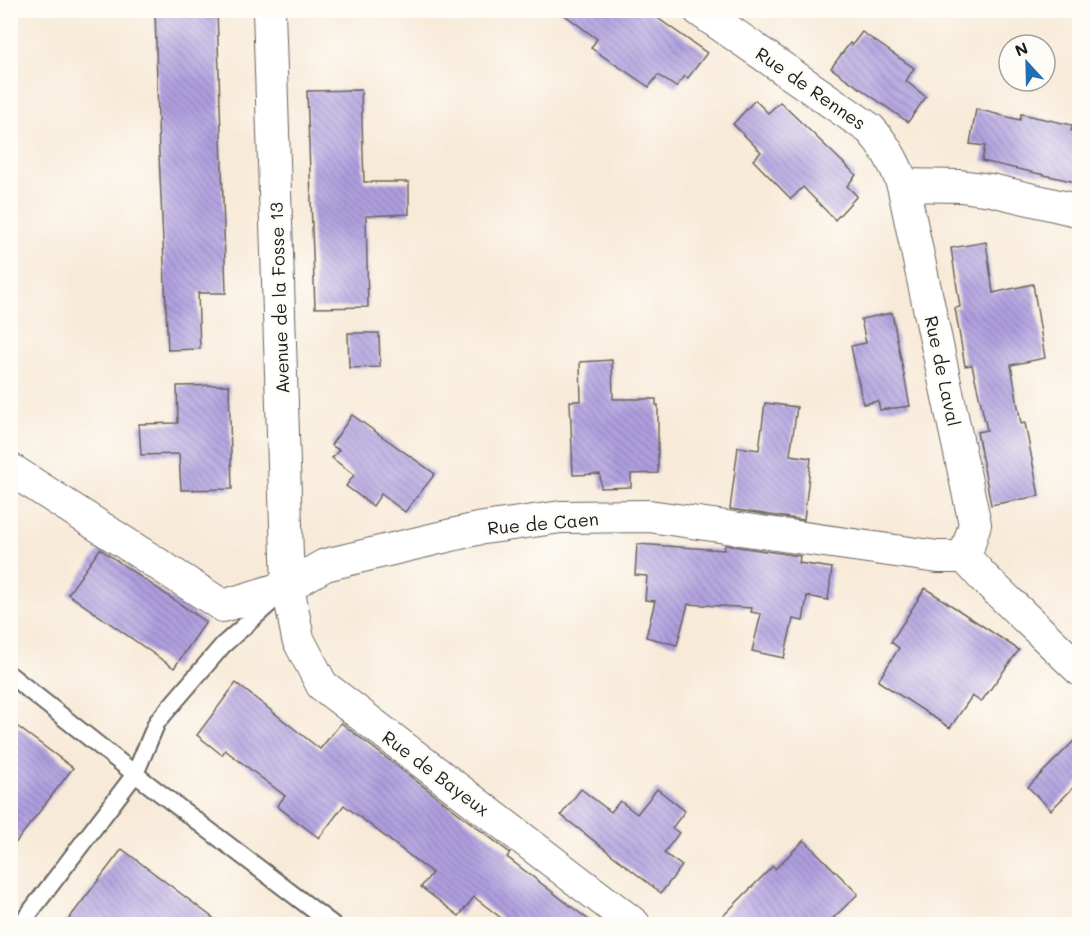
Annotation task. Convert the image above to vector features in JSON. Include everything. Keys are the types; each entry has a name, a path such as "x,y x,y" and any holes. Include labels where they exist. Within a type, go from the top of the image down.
{"street":[{"name":"Avenue de la Fosse 13","path":"269,10 288,586"},
{"name":"Rue de Rennes","path":"699,10 870,129 894,161 903,185"},
{"path":"903,185 960,186 991,190 1080,211"},
{"name":"Rue de Laval","path":"903,185 975,524 964,557"},
{"name":"Rue de Caen","path":"10,469 223,606 288,586 325,565 477,529 561,517 649,516 938,557 964,557"},
{"path":"964,557 1080,670"},
{"name":"Rue de Bayeux","path":"288,586 298,639 322,686 634,924"}],"lane":[{"path":"21,924 135,774 158,722 223,645 288,586"},
{"path":"10,675 135,774 332,924"}],"building":[{"path":"155,10 217,10 226,293 198,293 200,349 168,350"},
{"path":"558,10 646,10 707,53 688,78 685,76 676,87 658,75 649,87 591,48 597,39"},
{"path":"862,32 914,68 906,81 926,97 908,122 831,68 850,43 852,45"},
{"path":"361,90 364,182 409,182 409,214 366,216 368,307 315,308 307,91"},
{"path":"755,100 768,113 780,102 856,175 847,186 857,196 835,220 803,187 791,199 753,160 761,152 733,124"},
{"path":"976,109 1020,120 1021,114 1072,125 1071,131 1080,133 1080,183 982,161 985,146 970,144"},
{"path":"986,242 993,293 1033,284 1045,358 1011,365 1021,424 1025,423 1039,496 991,505 977,432 987,430 972,365 965,366 955,308 960,307 951,248"},
{"path":"892,313 910,406 880,410 878,401 863,404 851,346 866,343 861,319"},
{"path":"348,333 379,333 380,367 349,368"},
{"path":"612,360 613,399 656,399 656,405 658,405 658,473 631,474 631,487 601,488 600,474 573,475 570,401 581,401 580,362"},
{"path":"229,385 232,489 181,490 179,454 141,455 139,424 178,423 177,386"},
{"path":"765,403 797,407 790,455 811,458 804,520 730,509 738,447 759,450"},
{"path":"352,415 435,474 405,512 381,494 373,506 346,486 354,475 332,458 339,450 331,445"},
{"path":"637,544 724,550 725,545 800,556 799,563 832,568 828,600 807,596 803,621 793,619 784,658 752,651 761,614 751,612 752,608 688,604 677,645 646,637 655,601 645,600 647,576 635,575"},
{"path":"100,549 206,622 174,668 68,594"},
{"path":"925,588 1019,650 981,702 972,696 950,728 878,681 899,648 891,642"},
{"path":"236,683 320,749 341,723 510,853 507,857 594,924 509,924 474,897 459,916 421,887 432,873 344,805 319,838 277,806 285,796 225,750 222,755 197,735"},
{"path":"10,721 73,768 10,850"},
{"path":"1080,735 1080,781 1051,810 1028,787"},
{"path":"581,789 611,812 620,801 637,814 657,789 685,811 672,828 679,833 664,853 682,866 661,893 561,815"},
{"path":"804,840 858,894 827,924 715,924 773,866 775,869"},
{"path":"122,849 221,924 65,924"}]}
